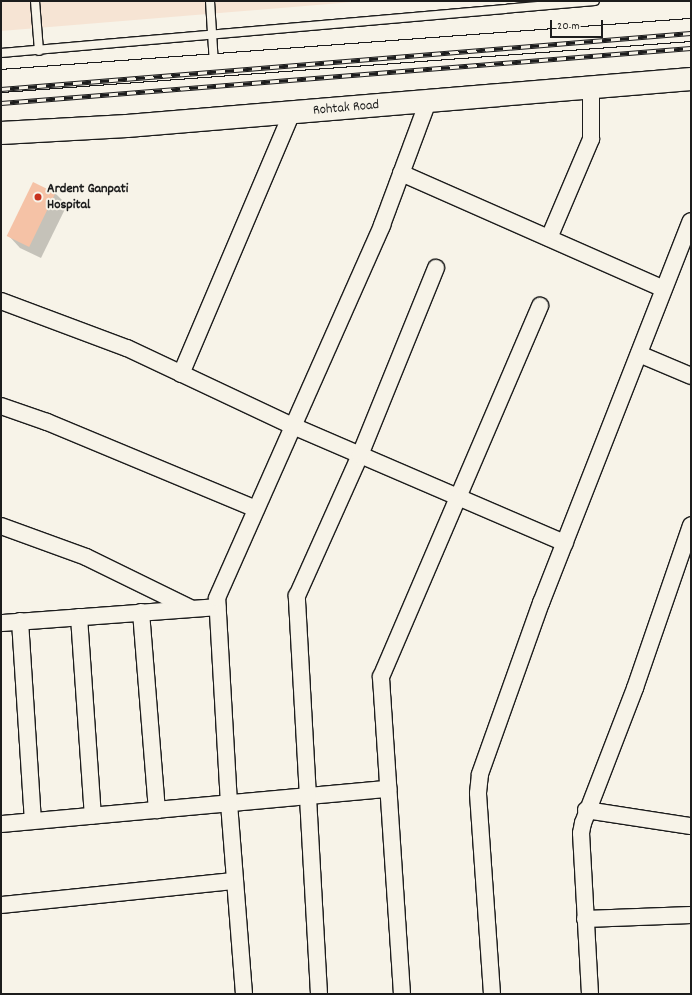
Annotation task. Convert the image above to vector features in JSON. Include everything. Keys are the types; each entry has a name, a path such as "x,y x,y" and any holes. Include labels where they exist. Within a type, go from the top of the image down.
{"highway":[{"path":"1,81 691,30"},
{"name":"Rohtak Road","path":"1,133 292,112 691,79"}],"street":[{"path":"549,238 592,139 591,87"},
{"path":"244,994 229,804 217,607 219,592 382,225 428,101"},
{"path":"181,374 292,112"},
{"path":"401,173 664,290"},
{"path":"492,994 478,792 480,774 565,543 691,222"},
{"path":"319,994 297,596 360,455 436,268"},
{"path":"1,301 127,348 293,426 457,498 565,543"},
{"path":"402,994 388,789 382,670 540,306"},
{"path":"639,354 691,376"},
{"path":"1,406 47,422 256,509"},
{"path":"590,994 581,833 586,810 635,688 691,525"},
{"path":"1,526 86,557 192,609"},
{"path":"1,623 217,607"},
{"path":"141,612 157,810"},
{"path":"79,617 92,816"},
{"path":"20,621 33,821"},
{"path":"1,824 229,804 308,795 388,789"},
{"path":"586,810 691,826"},
{"path":"1,905 235,881"},
{"path":"586,919 691,916"}],"lane":[{"path":"35,1 38,51"},
{"path":"210,1 214,66"},
{"path":"1,53 38,51 595,1"}],"shaded area":[{"path":"1,1 365,1 1,31"}],"building":[{"path":"33,182 55,193 29,247 7,236"}],"railway":[{"path":"1,89 691,33"},
{"path":"1,103 691,48"}],"place":[{"name":"Ardent Ganpati Hospital","path":"38,197"}]}
